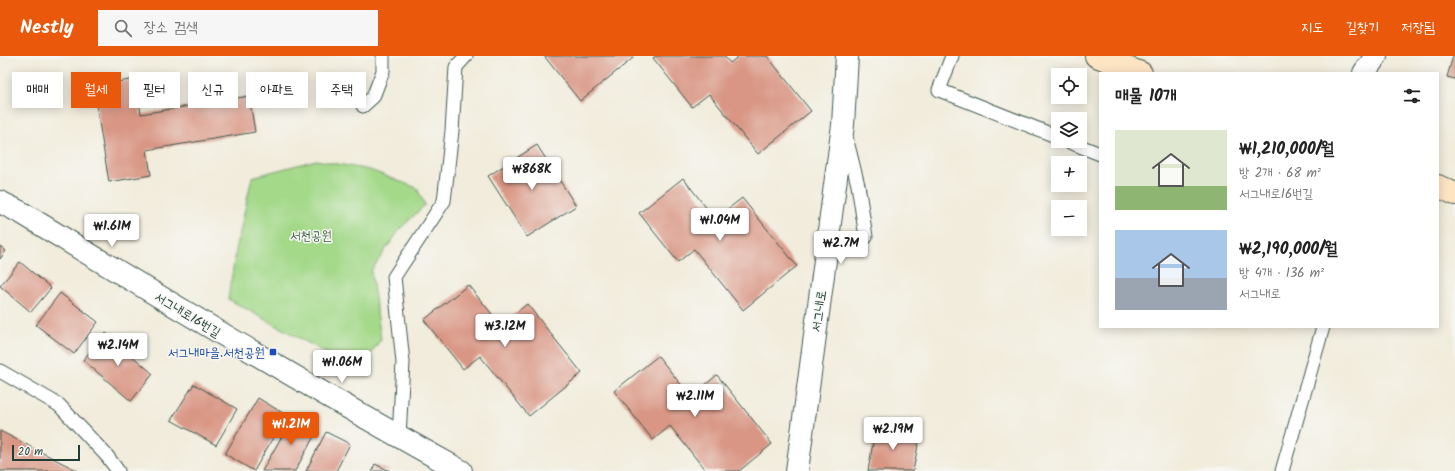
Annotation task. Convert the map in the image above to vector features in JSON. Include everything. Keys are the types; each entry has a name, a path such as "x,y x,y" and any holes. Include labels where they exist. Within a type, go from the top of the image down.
{"main road":[{"path":"1096,56 1139,72"},
{"path":"1439,186 1455,194"}],"street":[{"name":"서그내로","path":"797,471 843,125 847,56"},
{"path":"1365,72 1376,56"},
{"name":"서그내로16번길","path":"0,202 213,329 399,437 461,471"}],"lane":[{"path":"366,103 373,97 383,71 383,56"},
{"path":"399,437 403,362 394,277 444,201 452,131 456,67 466,56"},
{"path":"952,56 939,90 1051,135"},
{"path":"843,125 858,185 866,237"},
{"path":"1085,148 1099,154"},
{"path":"1282,471 1323,328"},
{"path":"0,371 59,404 107,456 118,471"}],"green space":[{"name":"서천공원","path":"316,160 370,170 417,188 425,205 400,229 371,271 381,339 359,371 228,299 236,250 252,177"}],"building":[{"path":"544,56 632,56 633,58 580,101"},
{"path":"656,56 724,56 730,63 739,56 767,56 811,111 758,154 709,94 692,107 653,58"},
{"path":"1453,56 1455,56 1455,79 1447,77"},
{"path":"129,80 129,108 140,108 141,114 188,106 188,108 238,108 238,98 246,96 246,108 251,108 255,132 147,150 151,175 109,182 97,108 121,108 121,81"},
{"path":"537,145 576,206 527,237 488,176"},
{"path":"683,178 715,219 742,198 797,266 743,310 694,249 678,262 639,213"},
{"path":"0,246 6,251 0,259"},
{"path":"20,262 51,288 31,312 0,286"},
{"path":"468,285 501,325 527,304 582,373 529,416 480,356 463,369 424,320"},
{"path":"60,293 98,322 74,354 36,325"},
{"path":"106,333 153,374 131,401 83,360"},
{"path":"658,356 691,397 717,375 772,444 739,471 706,471 670,426 653,440 614,391"},
{"path":"194,384 237,409 216,445 171,420"},
{"path":"258,398 286,415 254,471 225,454"},
{"path":"294,415 318,429 295,471 262,471"},
{"path":"876,426 920,435 913,471 868,471"},
{"path":"0,431 78,471 0,471"},
{"path":"326,432 350,444 336,471 306,471"},
{"path":"375,464 390,471 372,471"}],"place":[{"name":"서그내마을.서천공원","path":"273,352"}]}
